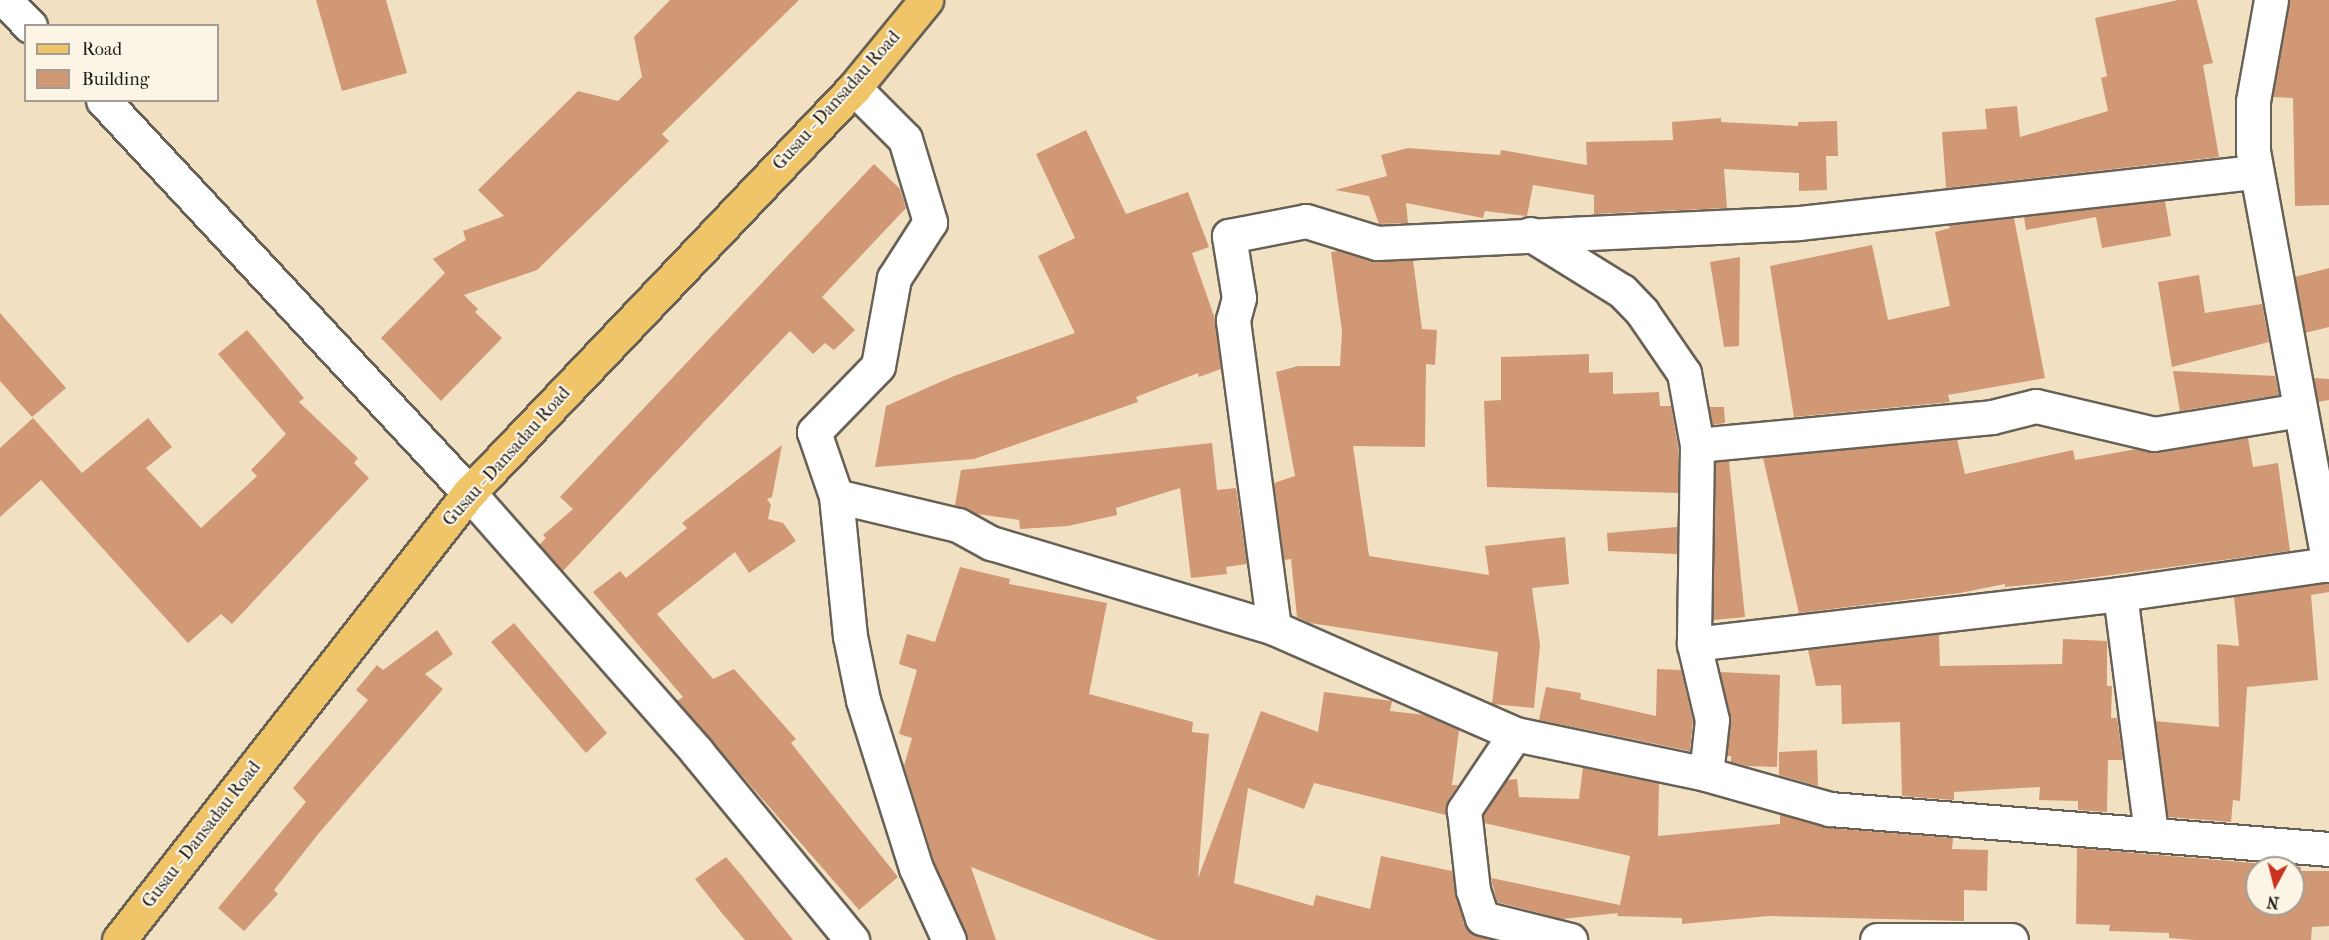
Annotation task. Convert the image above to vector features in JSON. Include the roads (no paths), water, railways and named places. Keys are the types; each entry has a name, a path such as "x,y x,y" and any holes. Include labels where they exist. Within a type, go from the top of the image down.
{"main road":[{"name":"Gusau - Dansadau Road","path":"119,940 469,494 854,88 926,0"}],"street":[{"path":"5,0 28,24"},
{"path":"1694,644 2120,594 2329,564 2256,172 2253,100 2271,0"},
{"path":"854,88 904,139 930,222 894,278 878,366 814,432 836,496 850,636 863,700 916,868 949,940"},
{"path":"105,102 469,494 697,752 852,940"},
{"path":"1275,628 1233,321 1239,298 1229,236 1306,221 1377,243 1799,223 2256,172"},
{"path":"1530,234 1622,291 1642,312 1684,373 1697,445 1694,644 1712,720 1706,774"},
{"path":"1697,445 1992,417 2036,406 2154,434 2300,410"},
{"path":"836,496 958,525 991,543 1275,628 1515,734 1706,774 1830,809 2329,849"},
{"path":"2120,594 2151,834"},
{"path":"1515,734 1464,810 1473,890 1482,918 1570,940"},
{"path":"1877,940 2011,940"}]}
